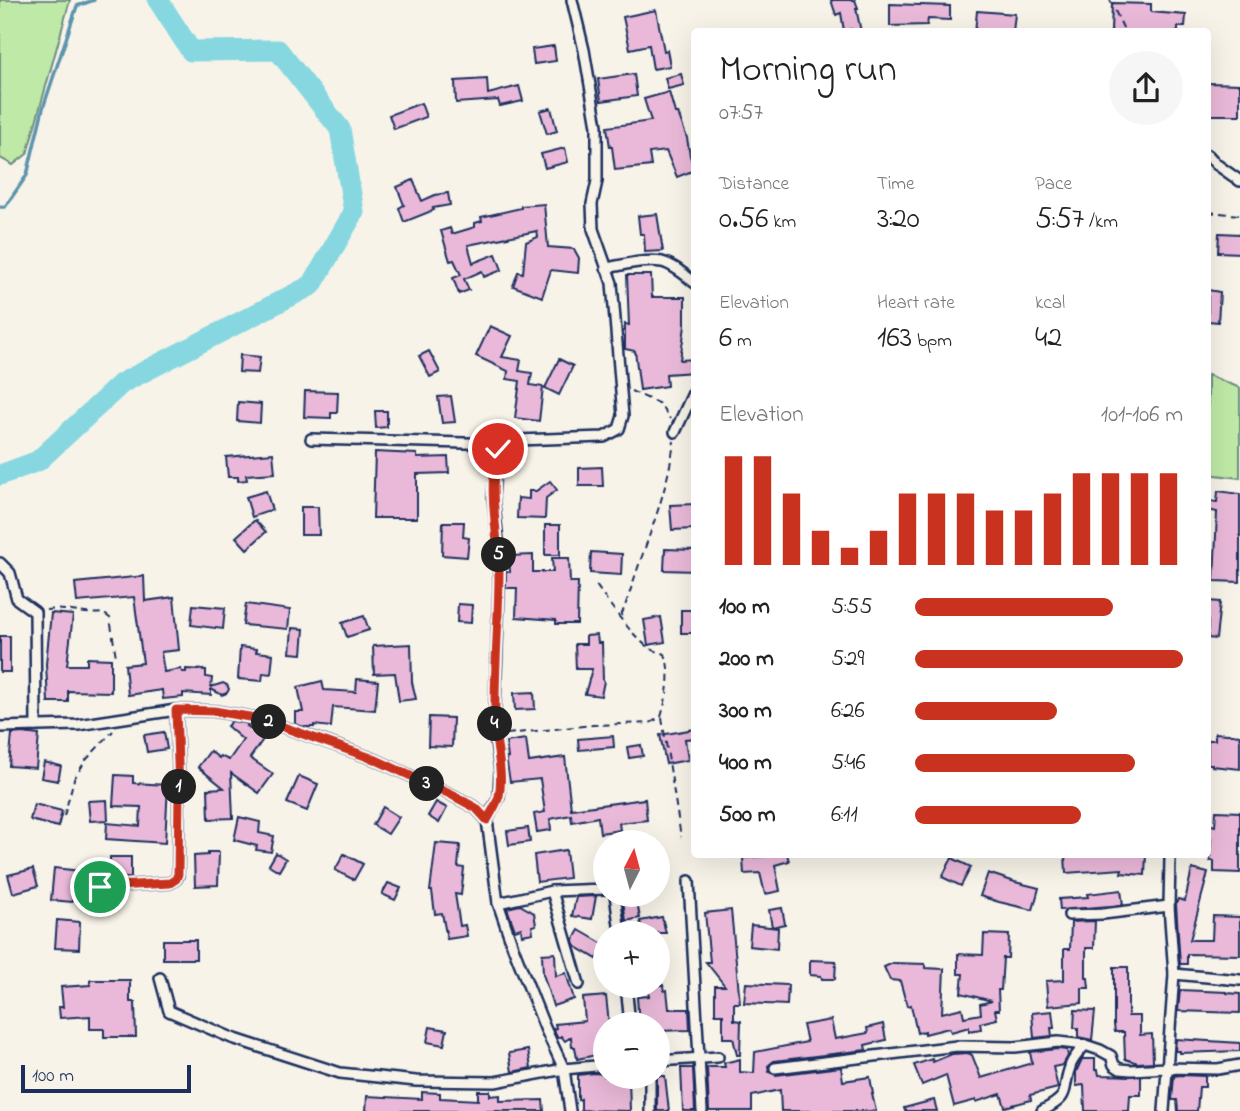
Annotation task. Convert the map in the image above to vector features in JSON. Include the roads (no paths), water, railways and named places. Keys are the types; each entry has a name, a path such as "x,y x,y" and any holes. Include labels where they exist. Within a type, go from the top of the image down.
{"street":[{"path":"311,439 503,444 517,440 604,437 619,429 622,416 612,284 593,229 592,204 597,181 597,126 572,0"},
{"path":"1211,158 1240,181"},
{"path":"606,268 638,262 663,262 691,280"},
{"path":"675,432 691,398"},
{"path":"487,820 499,797 495,702 499,548 493,497 496,457 503,444"},
{"path":"0,563 10,573 17,599 35,612 37,726"},
{"path":"100,887 170,883 176,879 179,789 176,710"},
{"path":"0,727 78,725 176,710 214,711 261,719 374,759 476,808 487,820 498,903 545,1028 564,1069 570,1111"},
{"path":"1164,1111 1174,974 1169,906 1170,858"},
{"path":"688,881 702,1111"},
{"path":"498,903 552,891 593,889"},
{"path":"552,891 579,984"},
{"path":"1069,915 1169,906"},
{"path":"1174,974 1240,979"},
{"path":"160,978 169,1011 232,1038 340,1073 416,1081 495,1082 593,1066"},
{"path":"775,1068 957,1046 1015,1047 1058,1042 1085,1045 1100,1050 1111,1056 1114,1065 1120,1069 1218,1069 1240,1065"},
{"path":"1042,1111 1063,1098 1072,1062 1085,1045"},
{"path":"670,1059 718,1057"},
{"path":"650,1089 650,1111"}],"waterway":[{"path":"0,207 5,207 27,175 43,108 77,6 94,0"},
{"path":"0,475 38,461 122,383 312,285 354,212 340,129 278,50 191,51 158,0"}]}
